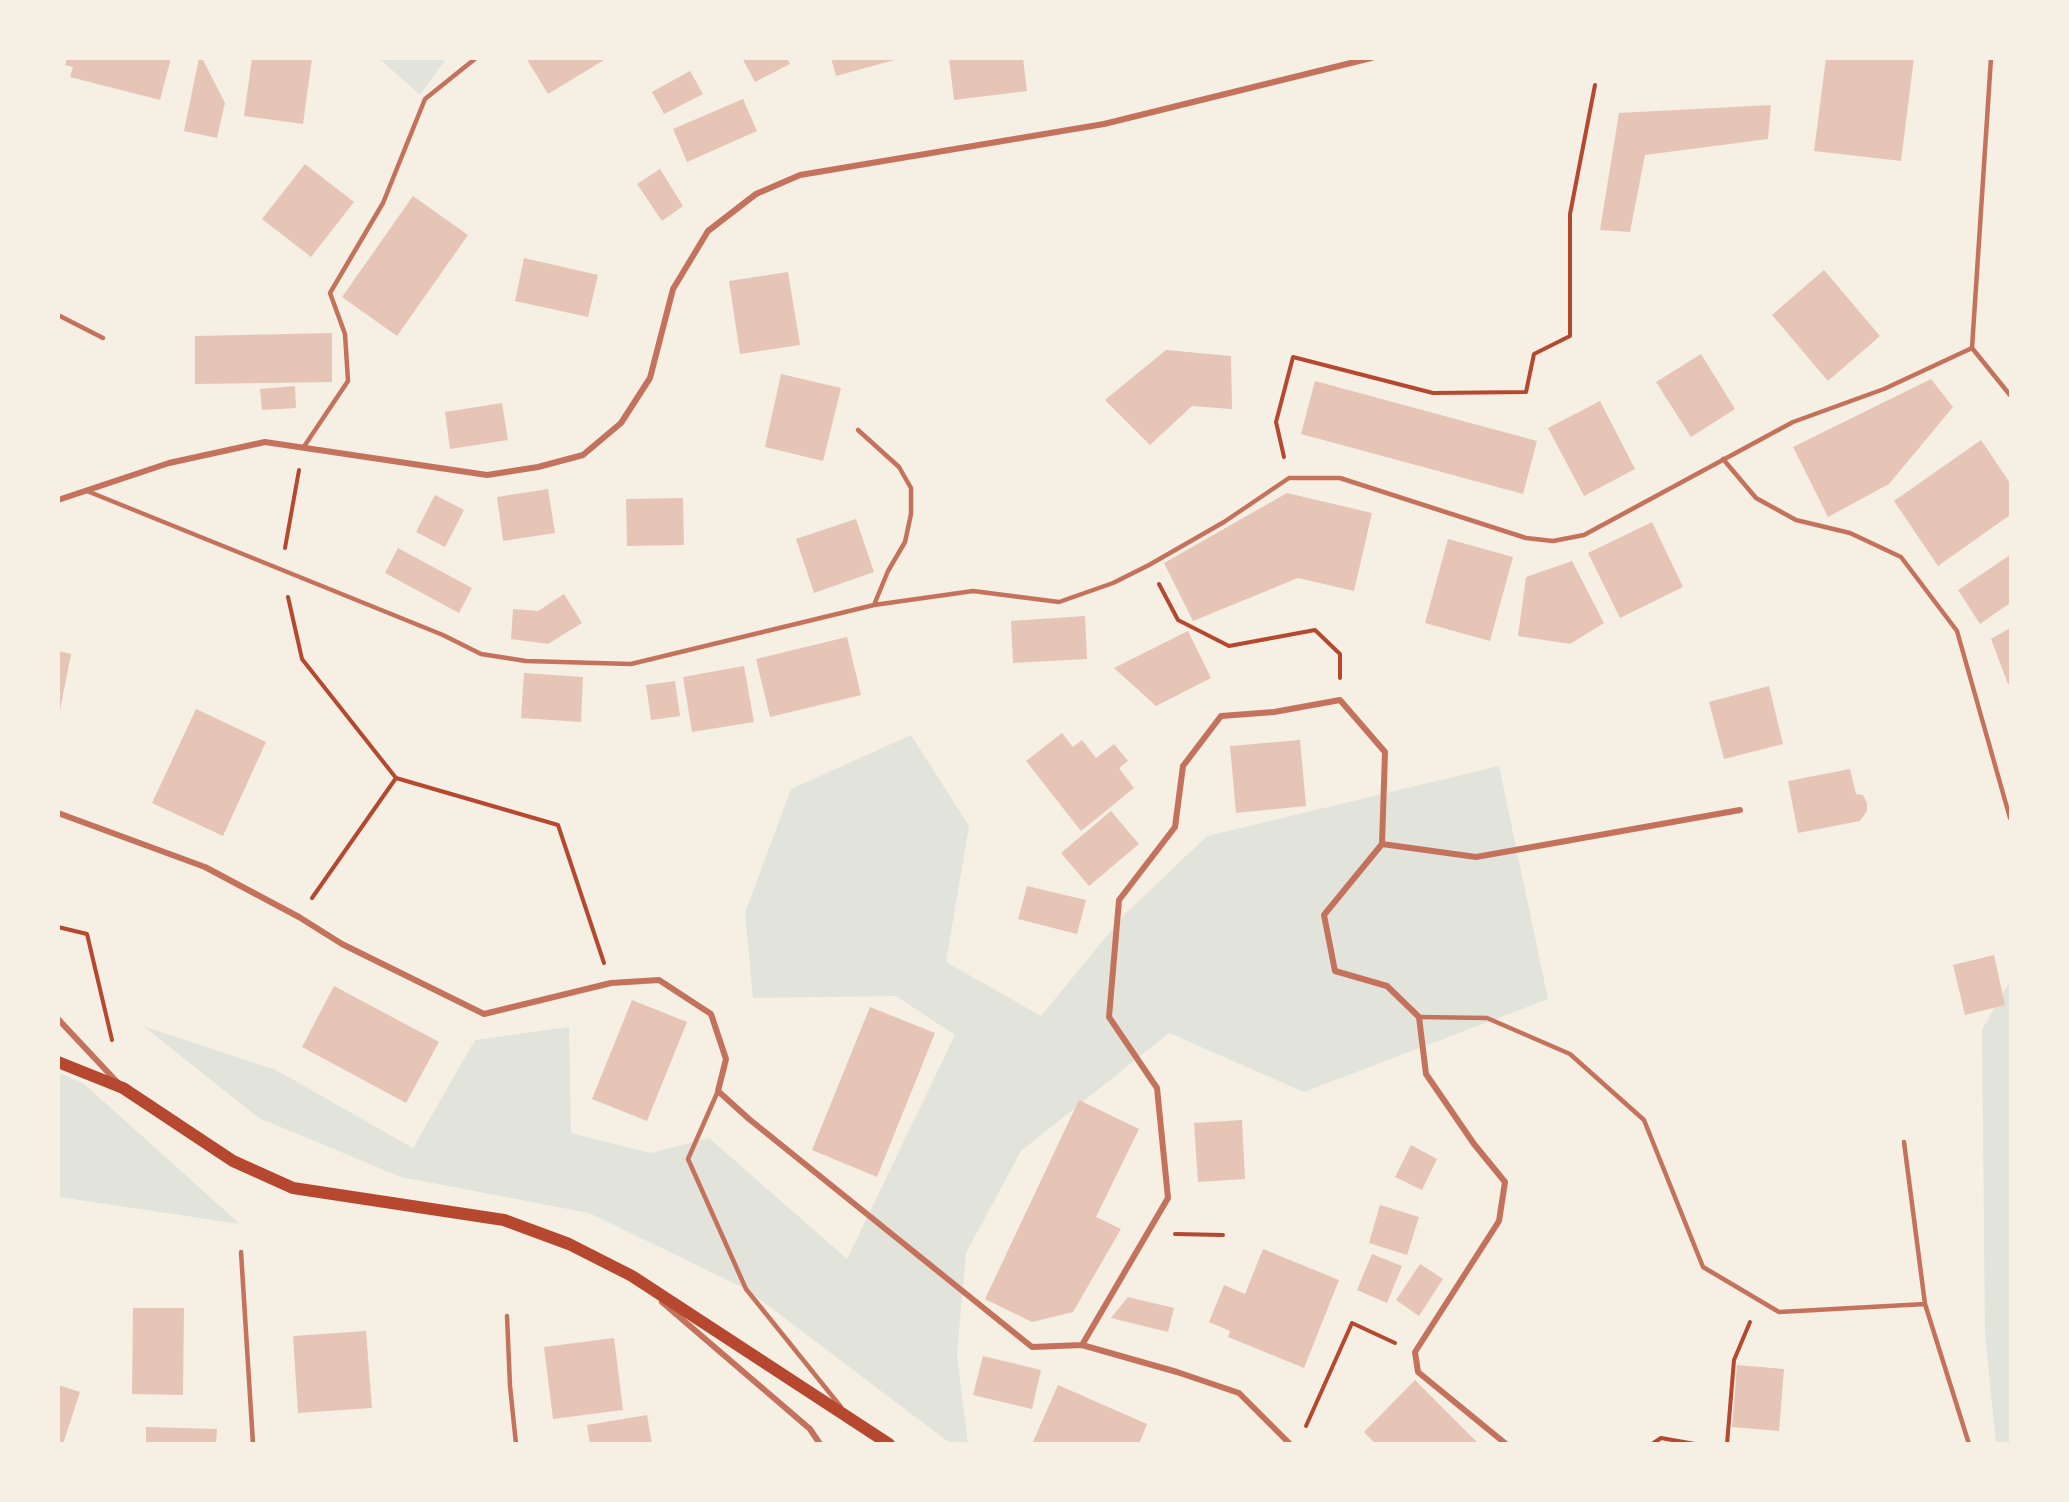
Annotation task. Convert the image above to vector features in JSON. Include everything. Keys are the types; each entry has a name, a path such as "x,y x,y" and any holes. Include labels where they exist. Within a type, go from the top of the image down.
{"main road":[{"path":"58,1062 123,1088 233,1161 293,1188 504,1220 568,1244 632,1276 889,1443"}],"street":[{"path":"58,500 169,463 265,442 487,475 538,467 583,455 621,423 650,378 673,288 708,231 756,194 800,175 1104,124 1371,58"},
{"path":"1082,1345 1168,1198 1156,1088 1109,1017 1119,900 1175,827 1183,766 1221,716 1274,712 1340,700 1385,752 1382,844 1324,915 1335,971 1387,986 1419,1017 1426,1074 1474,1144 1505,1182 1499,1221 1415,1352 1418,1372 1506,1443"},
{"path":"1382,844 1476,857 1740,810"},
{"path":"58,813 205,867 299,917 342,944 484,1014 611,983 659,980 711,1014 726,1059 718,1091 749,1119 1032,1347 1082,1345 1177,1372 1239,1393 1290,1443"},
{"path":"58,1019 123,1088"},
{"path":"632,1276 810,1429 820,1443"}],"lane":[{"path":"303,448 348,381 345,334 330,293 384,203 425,99 476,58"},
{"path":"1992,58 1972,348 2010,395"},
{"path":"58,315 103,338"},
{"path":"87,491 443,635 481,654 526,661 631,664 874,605 972,591 1059,602 1113,583 1149,565 1224,522 1289,478 1340,478 1526,538 1553,541 1584,535 1793,422 1884,389 1972,348"},
{"path":"858,430 899,467 911,488 911,514 905,542 888,571 874,605"},
{"path":"1723,459 1756,498 1766,504 1796,520 1851,533 1901,557 1957,631 2010,818"},
{"path":"1419,1017 1487,1018 1570,1054 1644,1120 1703,1267 1779,1312 1924,1304"},
{"path":"718,1091 688,1159 746,1289 850,1418"},
{"path":"1904,1142 1924,1304 1969,1443"},
{"path":"242,1252 253,1443"},
{"path":"507,1316 510,1386 516,1443"}],"path":[{"path":"1289,478 1276,422 1293,357 1433,393 1526,392 1534,354 1570,336 1570,214 1595,85"},
{"path":"303,448 281,570 302,659 396,778 558,825 611,983"},
{"path":"1149,565 1178,620 1228,646 1315,630 1340,654 1340,700"},
{"path":"299,917 396,778"},
{"path":"58,927 87,934 112,1044"},
{"path":"1147,1233 1223,1235"},
{"path":"1727,1443 1734,1360 1760,1301"},
{"path":"1303,1433 1352,1323 1415,1352"},
{"path":"1652,1443 1661,1438 1695,1443"}],"shaded area":[{"path":"446,58 420,95 382,61 374,59"},
{"path":"911,735 969,826 946,962 1041,1016 1124,915 1207,836 1499,766 1548,999 1304,1092 1169,1033 1021,1151 966,1253 957,1355 968,1444 950,1443 746,1289 589,1213 401,1177 259,1118 143,1026 276,1070 413,1148 475,1040 569,1027 571,1133 651,1153 709,1138 847,1259 955,1035 896,996 753,998 745,913 791,789"},
{"path":"2010,981 2010,1443 1996,1443 1985,1334 1982,1030"},
{"path":"59,1073 83,1083 240,1224 59,1197"}],"building":[{"path":"67,58 171,58 160,100 70,77 73,67 65,65"},
{"path":"199,58 202,58 225,103 217,138 184,131"},
{"path":"252,58 312,58 303,124 244,116"},
{"path":"526,58 603,58 604,60 548,94"},
{"path":"742,58 787,58 790,64 755,82"},
{"path":"831,58 898,58 898,59 836,76"},
{"path":"949,58 1023,58 1027,91 954,100"},
{"path":"1826,58 1914,58 1901,161 1814,151"},
{"path":"690,71 703,94 664,114 652,92"},
{"path":"743,99 757,131 687,162 673,129"},
{"path":"1771,105 1768,139 1645,155 1630,232 1600,230 1619,113"},
{"path":"305,164 354,202 311,257 262,219"},
{"path":"660,169 683,206 662,221 637,184"},
{"path":"413,196 468,235 397,336 342,297"},
{"path":"524,258 598,275 588,317 515,301"},
{"path":"1824,270 1880,336 1828,381 1772,315"},
{"path":"788,272 800,345 740,354 729,281"},
{"path":"332,333 332,382 195,384 195,336"},
{"path":"1166,350 1231,356 1232,409 1192,406 1150,445 1105,400"},
{"path":"1701,354 1735,409 1691,437 1656,382"},
{"path":"781,374 841,388 823,461 765,447"},
{"path":"1931,379 1953,407 1889,484 1828,517 1793,447"},
{"path":"1315,381 1537,441 1523,494 1301,434"},
{"path":"295,386 296,408 262,410 260,389"},
{"path":"1600,401 1635,469 1584,496 1548,428"},
{"path":"502,403 508,440 450,449 445,412"},
{"path":"1981,440 2010,483 2010,515 1938,566 1894,501"},
{"path":"548,489 555,533 503,541 497,497"},
{"path":"1287,493 1372,513 1354,591 1298,578 1193,621 1164,563"},
{"path":"435,495 464,510 445,547 416,532"},
{"path":"683,498 684,545 627,546 626,499"},
{"path":"856,519 874,572 814,593 796,539"},
{"path":"1652,522 1683,587 1620,618 1588,553"},
{"path":"1448,539 1513,557 1490,641 1425,623"},
{"path":"398,548 472,588 459,613 385,573"},
{"path":"2010,555 2010,603 1980,624 1958,590"},
{"path":"1572,561 1604,623 1570,644 1518,636 1526,577"},
{"path":"564,594 582,623 548,644 511,639 513,609 538,611"},
{"path":"1085,616 1087,659 1013,663 1011,621"},
{"path":"2010,628 2010,684 2008,684 1991,639"},
{"path":"1188,631 1211,678 1156,706 1114,668"},
{"path":"847,637 861,695 770,717 756,659"},
{"path":"58,651 71,654 60,710 58,710"},
{"path":"744,666 754,722 692,732 683,677"},
{"path":"524,673 583,677 581,722 521,718"},
{"path":"675,681 680,716 651,720 646,685"},
{"path":"1769,686 1783,744 1724,759 1709,702"},
{"path":"196,709 266,742 223,836 152,803"},
{"path":"1062,733 1073,747 1082,740 1096,758 1114,744 1128,761 1119,768 1134,788 1081,831 1026,761"},
{"path":"1300,740 1306,806 1236,813 1230,746"},
{"path":"1850,769 1856,794 1863,795 1867,803 1867,811 1860,821 1798,833 1788,781"},
{"path":"1111,811 1139,844 1089,886 1061,853"},
{"path":"1027,886 1086,900 1077,934 1018,919"},
{"path":"1994,955 2005,1005 1965,1015 1953,965"},
{"path":"334,986 439,1042 406,1103 302,1047"},
{"path":"632,1000 687,1022 647,1121 592,1099"},
{"path":"870,1007 935,1033 877,1177 812,1150"},
{"path":"1079,1100 1139,1129 1096,1217 1121,1229 1073,1312 1032,1322 985,1299"},
{"path":"1242,1120 1245,1179 1198,1182 1194,1123"},
{"path":"1411,1145 1437,1159 1422,1190 1395,1177"},
{"path":"1380,1205 1419,1217 1407,1255 1369,1243"},
{"path":"1263,1249 1339,1280 1304,1368 1228,1337 1230,1331 1209,1322 1224,1285 1245,1294"},
{"path":"1372,1254 1402,1266 1387,1303 1357,1290"},
{"path":"1420,1264 1443,1279 1419,1316 1396,1300"},
{"path":"1128,1297 1174,1308 1168,1332 1111,1318"},
{"path":"133,1308 184,1308 183,1395 132,1394"},
{"path":"366,1331 372,1408 298,1413 293,1336"},
{"path":"614,1338 623,1410 553,1419 544,1347"},
{"path":"983,1356 1041,1370 1032,1409 973,1395"},
{"path":"1737,1365 1784,1369 1779,1431 1732,1427"},
{"path":"1415,1380 1479,1444 1376,1444 1364,1432"},
{"path":"58,1385 80,1392 63,1444 58,1444"},
{"path":"1058,1385 1147,1424 1139,1444 1032,1444"},
{"path":"647,1415 652,1444 590,1444 587,1425"},
{"path":"146,1427 217,1429 216,1444 146,1444"}]}
